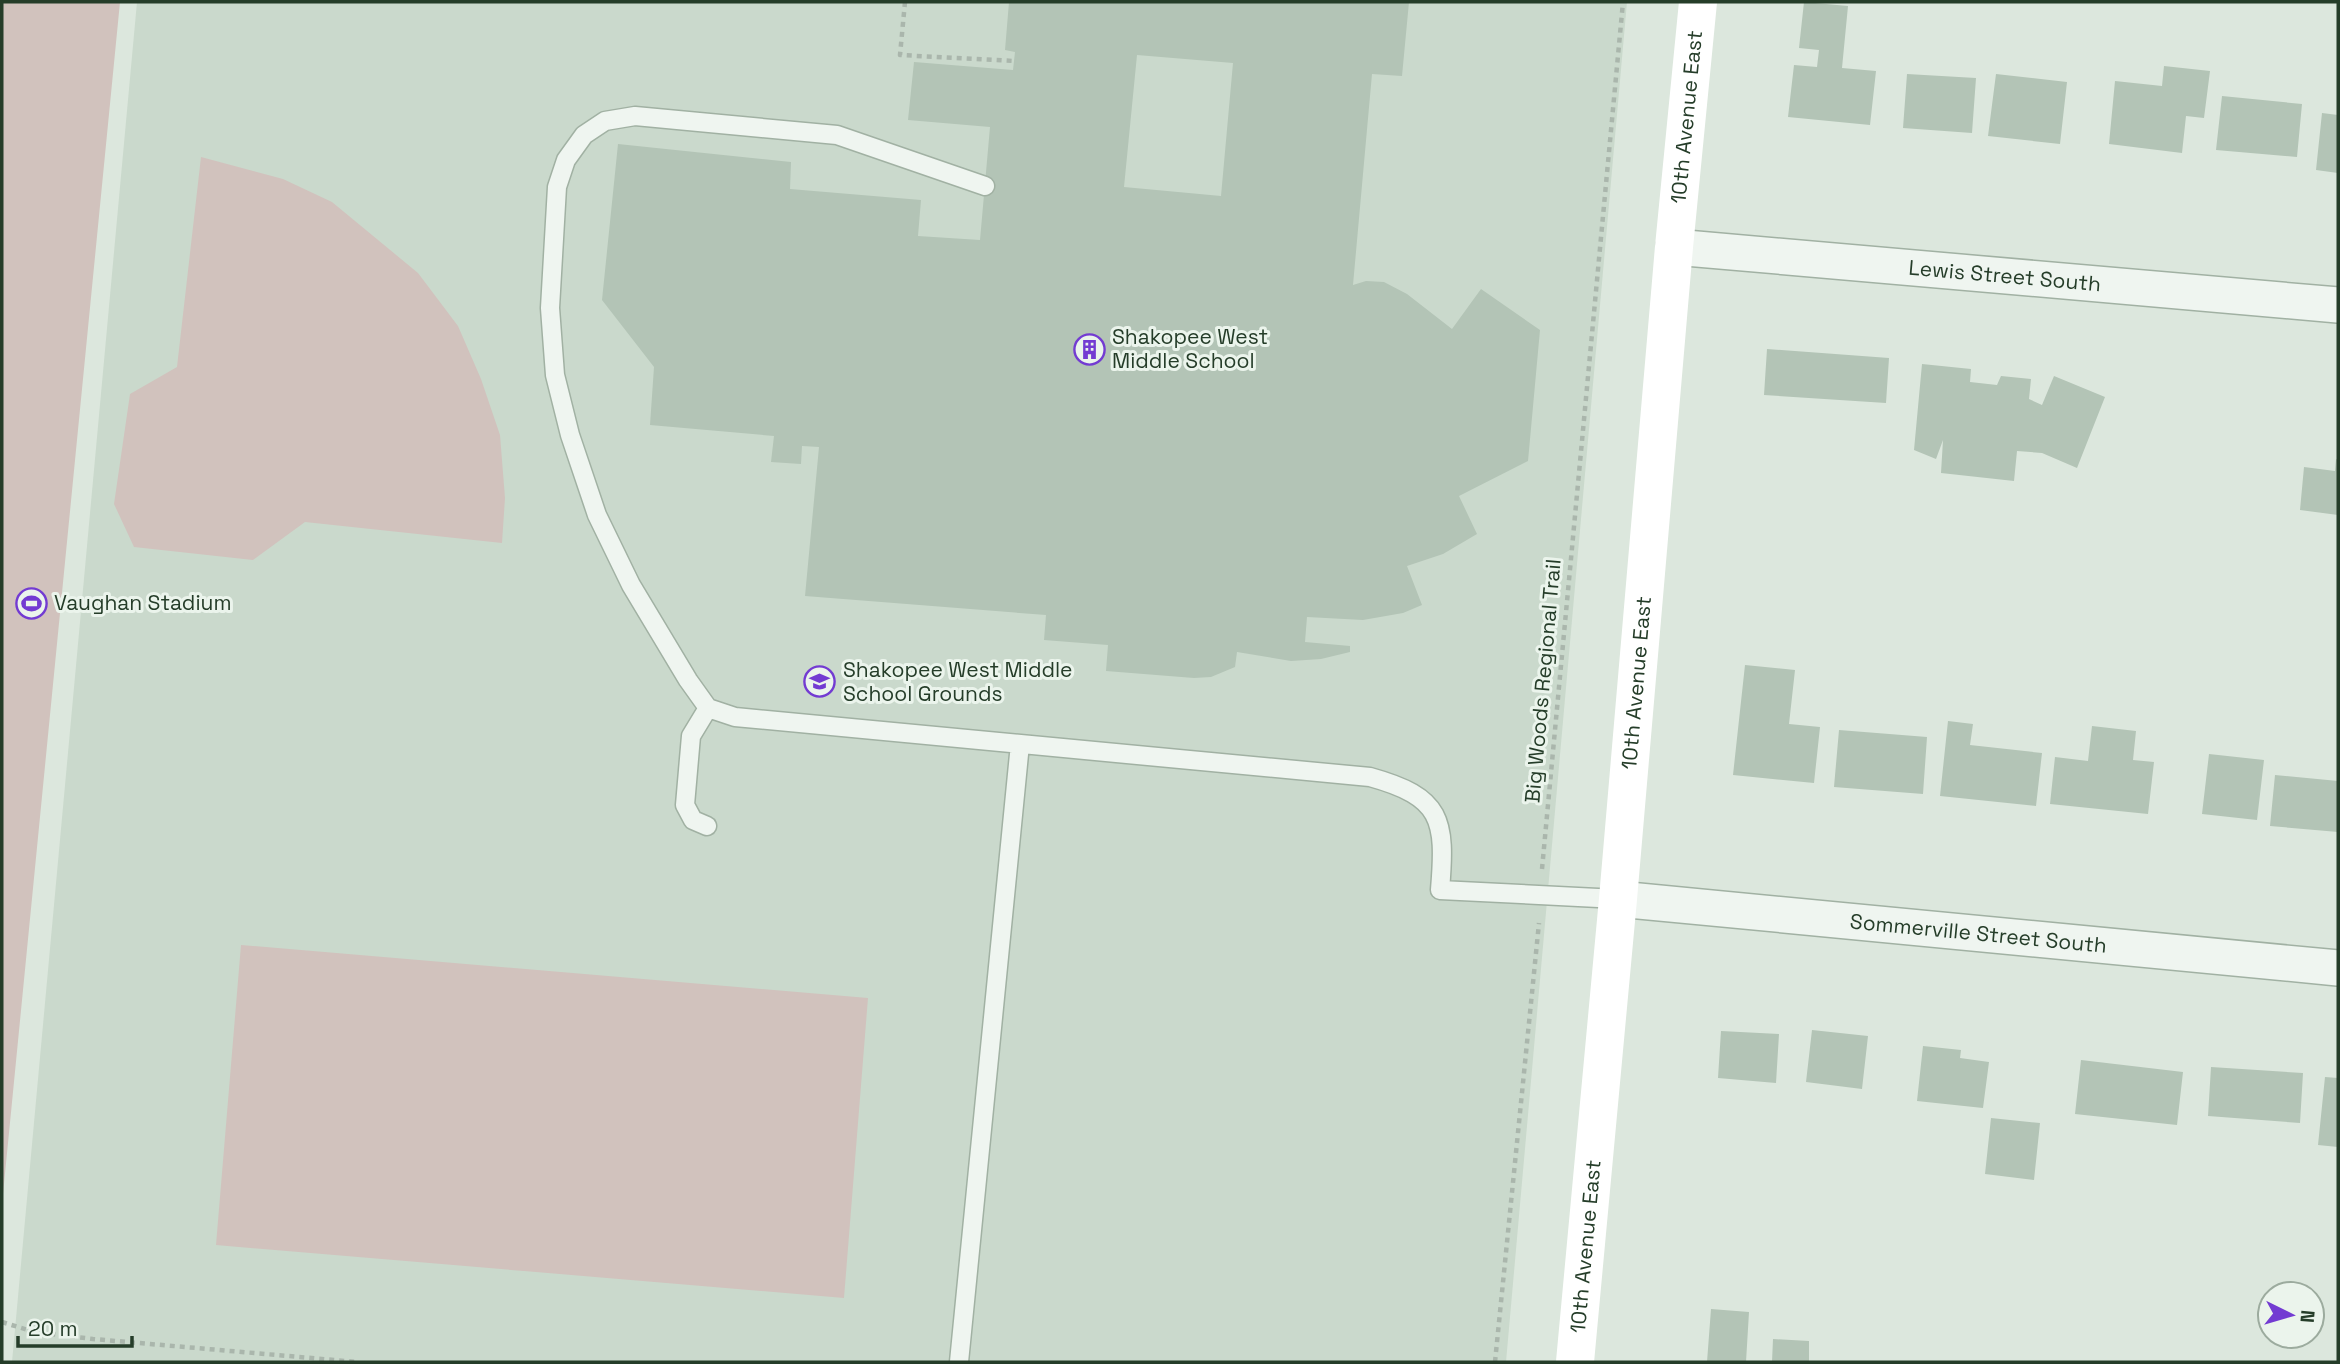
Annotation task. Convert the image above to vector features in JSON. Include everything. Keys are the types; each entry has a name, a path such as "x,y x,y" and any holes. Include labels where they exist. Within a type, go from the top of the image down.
{"main road":[{"name":"10th Avenue East","path":"1575,1362 1698,2"}],"street":[{"name":"Lewis Street South","path":"1674,247 2338,305"},
{"name":"Sommerville Street South","path":"1618,899 2338,968"}],"lane":[{"path":"985,186 837,135 635,116 605,121 584,135 566,160 557,187 550,308 555,375 570,435 597,515 631,585 708,708 735,717 1370,777 1400,785 1418,795 1432,809 1439,825 1443,848 1440,890 1618,899"},
{"path":"707,826 694,820 685,805 691,736 708,708"},
{"path":"959,1362 1020,744"}],"path":[{"path":"905,2 900,55 1014,61"},
{"name":"Big Woods Regional Trail","path":"1496,1362 1623,2"},
{"path":"2,1322 34,1332 93,1339 357,1362"}],"shaded area":[{"name":"Vaughan Stadium","path":"2,2 120,2 2,1204"},
{"name":"Shakopee West Middle School Grounds","path":"137,2 1627,2 1506,1362 12,1362"},
{"path":"201,157 283,179 332,202 418,273 458,326 481,379 500,435 505,498 502,543 305,522 253,560 134,547 114,504 130,394 177,367"},
{"path":"241,945 868,998 844,1298 216,1245"}],"building":[{"name":"Shakopee West Middle School","path":"1009,2 1409,2 1402,76 1372,74 1353,285 1366,281 1384,282 1407,294 1452,329 1481,289 1540,330 1528,461 1459,496 1477,534 1443,554 1407,566 1422,605 1403,613 1363,620 1307,617 1305,642 1350,646 1350,652 1321,659 1291,661 1237,652 1235,667 1211,677 1194,678 1106,671 1108,645 1044,640 1046,615 805,596 819,447 802,446 801,464 771,462 774,436 650,425 654,367 602,300 618,144 791,162 790,189 921,200 918,236 980,240 990,127 908,120 914,62 1013,70 1015,52 1005,50","holes":["1137,55 1233,63 1221,196 1124,187"]},
{"path":"1804,2 1848,6 1842,68 1876,71 1870,125 1788,117 1794,65 1817,67 1819,50 1799,48"},
{"path":"2164,66 2210,71 2204,118 2186,116 2182,153 2109,144 2115,81 2162,86"},
{"path":"1907,74 1976,78 1972,133 1903,128"},
{"path":"1996,74 2067,82 2060,144 1988,136"},
{"path":"2222,96 2302,104 2297,157 2216,150"},
{"path":"2322,113 2338,115 2338,173 2316,170"},
{"path":"1767,349 1889,358 1886,403 1764,395"},
{"path":"1922,364 1971,369 1970,382 1997,385 2001,376 2031,379 2029,399 2042,405 2054,376 2105,397 2077,468 2042,453 2017,451 2014,481 1941,473 1943,440 1936,459 1914,450"},
{"path":"2336,459 2338,515 2300,510 2304,467 2335,471"},
{"path":"1745,665 1795,670 1789,724 1820,727 1814,783 1733,775"},
{"path":"1948,721 1973,724 1970,745 2042,753 2036,806 1940,796"},
{"path":"2092,726 2136,731 2133,760 2154,762 2148,814 2050,804 2055,757 2088,761"},
{"path":"1839,730 1927,737 1923,794 1834,787"},
{"path":"2209,754 2264,760 2257,820 2202,814"},
{"path":"2275,775 2338,781 2338,832 2270,826"},
{"path":"1812,1030 1868,1036 1862,1089 1806,1082"},
{"path":"1721,1031 1779,1034 1776,1083 1718,1078"},
{"path":"1923,1046 1961,1050 1960,1058 1989,1062 1983,1108 1917,1101"},
{"path":"2081,1060 2183,1072 2177,1125 2075,1114"},
{"path":"2211,1067 2303,1073 2300,1123 2208,1116"},
{"path":"2325,1077 2338,1078 2338,1147 2318,1145"},
{"path":"1991,1118 2040,1123 2034,1180 1985,1174"},
{"path":"1711,1309 1749,1312 1746,1362 1707,1362"},
{"path":"1773,1339 1809,1341 1809,1362 1772,1362"}],"place":[{"name":"Shakopee West Middle School","path":"1089,349"},
{"name":"Vaughan Stadium","path":"31,603"},
{"name":"Shakopee West Middle School Grounds","path":"820,682"}]}
